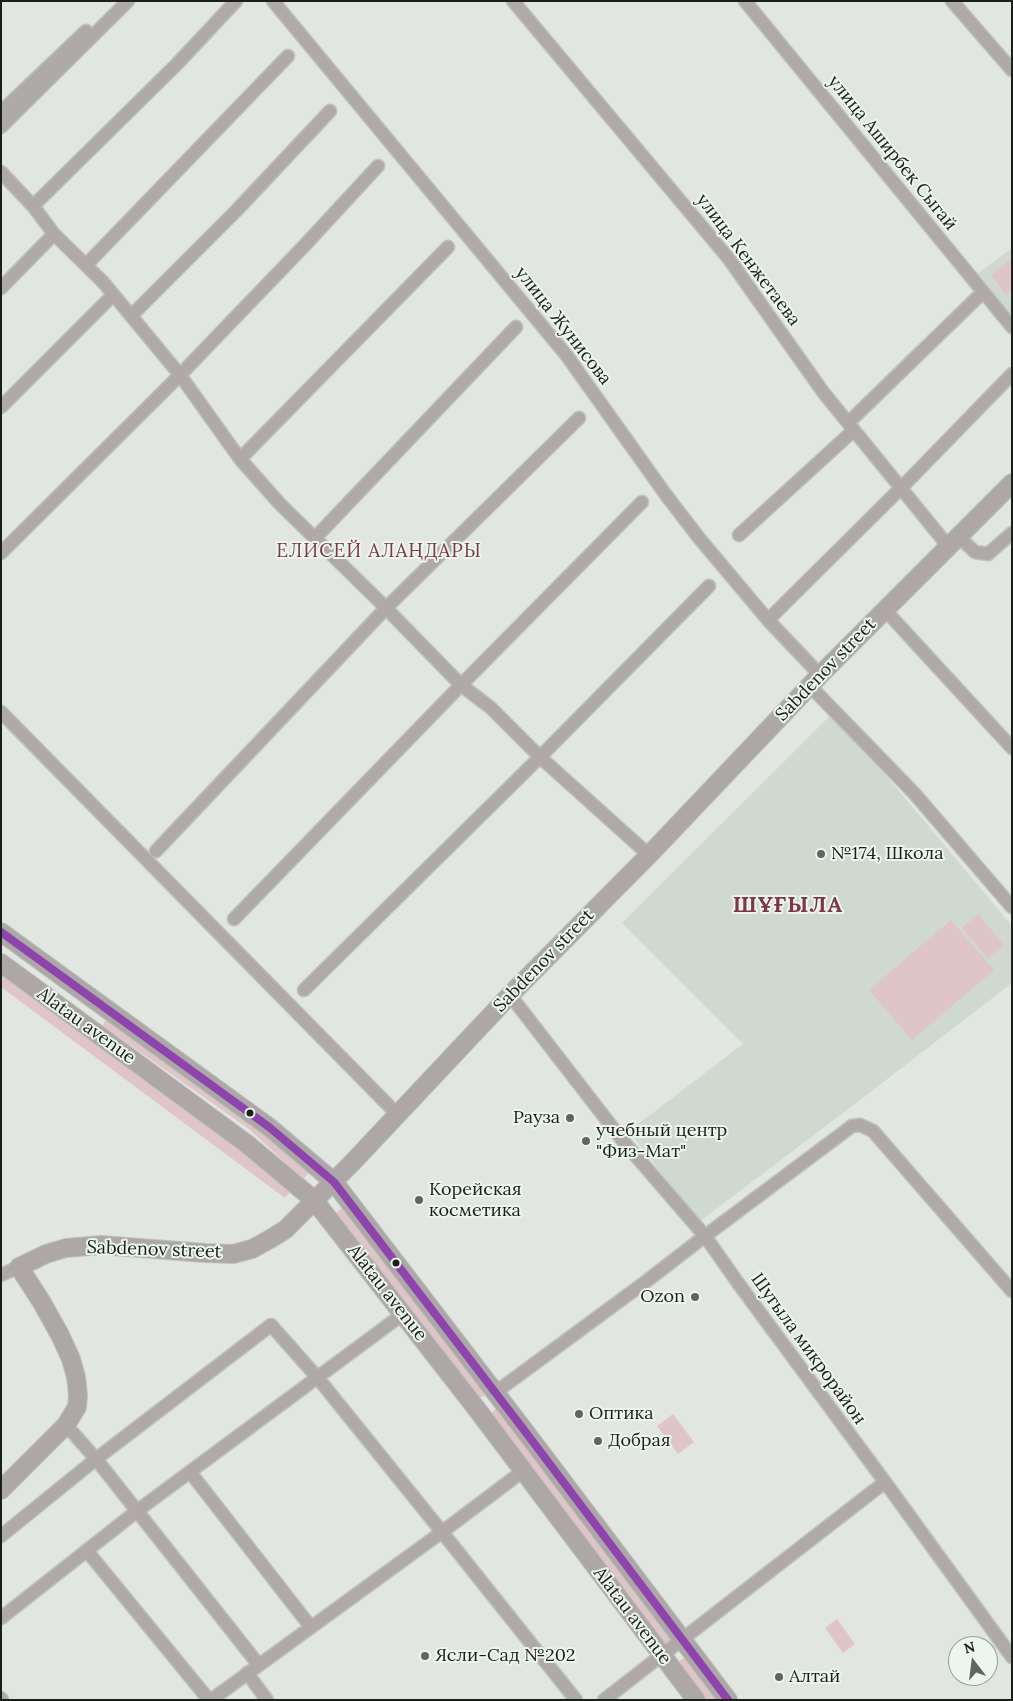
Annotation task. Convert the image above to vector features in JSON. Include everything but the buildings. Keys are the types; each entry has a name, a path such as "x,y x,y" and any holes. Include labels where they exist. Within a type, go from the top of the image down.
{"main road":[{"name":"Sabdenov street","path":"19,1267 46,1254 60,1250 102,1245 233,1254 252,1249 286,1228 334,1182 510,995 649,855 815,680 1012,483"},
{"name":"Alatau avenue","path":"1,932 269,1127 334,1182 496,1392 728,1700"},
{"name":"Alatau avenue","path":"1,963 247,1144 314,1200 476,1408 696,1700"},
{"path":"91,1030 106,1009"},
{"path":"1,1490 66,1426 76,1406 78,1395 71,1359 41,1300 19,1267"},
{"path":"476,1408 496,1392"}],"street":[{"path":"1,112 117,1"},
{"path":"1,127 128,1"},
{"path":"32,206 177,64 236,1"},
{"name":"улица Жунисова","path":"274,1 567,356 672,502 815,680 1012,907"},
{"name":"улица Кенжетаева","path":"513,1 729,259 823,392 901,488 953,541 975,552 988,554 1012,533"},
{"name":"улица Аширбек Сыгай","path":"746,1 1012,327"},
{"path":"952,1 1012,70"},
{"path":"87,264 288,56"},
{"path":"131,316 236,211 330,111"},
{"path":"1,553 180,375 306,245 378,166"},
{"path":"1,172 54,234 87,264 131,316 180,375 240,459 280,504 386,608 461,686 491,708 540,757 649,855"},
{"path":"1,288 54,234"},
{"path":"240,459 448,247"},
{"path":"739,535 851,427 983,292"},
{"path":"1,407 113,295"},
{"path":"315,538 516,327"},
{"path":"768,620 1012,374"},
{"path":"156,851 386,608 579,418"},
{"path":"234,920 642,502"},
{"path":"304,990 540,757 708,586"},
{"path":"885,610 1012,748"},
{"path":"1,712 397,1114"},
{"name":"Шугыла микрорайон","path":"510,995 623,1141 705,1236 738,1284 886,1482 1012,1657"},
{"path":"496,1392 852,1126 860,1124 873,1131 1012,1291"},
{"name":"Sabdenov street","path":"1,1275 19,1267"},
{"path":"1,1618 137,1511 403,1314"},
{"path":"1,1536 96,1459 271,1325 317,1377 576,1700"},
{"path":"66,1426 96,1459 258,1664"},
{"path":"87,1551 210,1700 523,1471"},
{"path":"190,1472 310,1626"},
{"path":"604,1700 886,1482"},
{"path":"247,1673 267,1700"}],"shaded area":[{"path":"1012,248 1012,318 977,274"},
{"path":"1012,258 1012,290 1006,295 991,275"},
{"name":"№174, Школа","path":"832,714 838,718 1012,926 1012,983 699,1222 629,1131 743,1044 622,923"},
{"path":"978,914 1004,945 988,959 962,928"},
{"path":"951,920 994,970 912,1040 869,990"},
{"path":"1,973 251,1156 291,1191 285,1198 1,987"},
{"path":"106,1019 256,1123 311,1171 303,1179 249,1129 103,1026"},
{"path":"344,1206 486,1394 484,1396 479,1398 334,1215"},
{"path":"498,1407 673,1641 664,1645 489,1415"},
{"path":"673,1414 694,1442 678,1454 657,1426"},
{"path":"837,1619 855,1644 843,1653 825,1628"},
{"path":"686,1656 720,1700 704,1700 676,1664"}],"transit line":[{"path":"1,932 269,1127 334,1182 728,1700"}],"place":[{"name":"№174, Школа","path":"821,854"},
{"name":"Рауза","path":"570,1118"},
{"name":"учебный центр \"Физ-Мат\"","path":"586,1141"},
{"name":"Корейская косметика","path":"419,1200"},
{"name":"Ozon","path":"695,1297"},
{"name":"Оптика","path":"579,1414"},
{"name":"Добрая","path":"598,1441"},
{"name":"Ясли-Сад №202","path":"425,1656"},
{"name":"Алтай","path":"779,1677"}],"district":[{"name":"ЕЛИСЕЙ АЛАҢДАРЫ","path":"379,552"},
{"name":"ШҰҒЫЛА","path":"788,906"}]}
